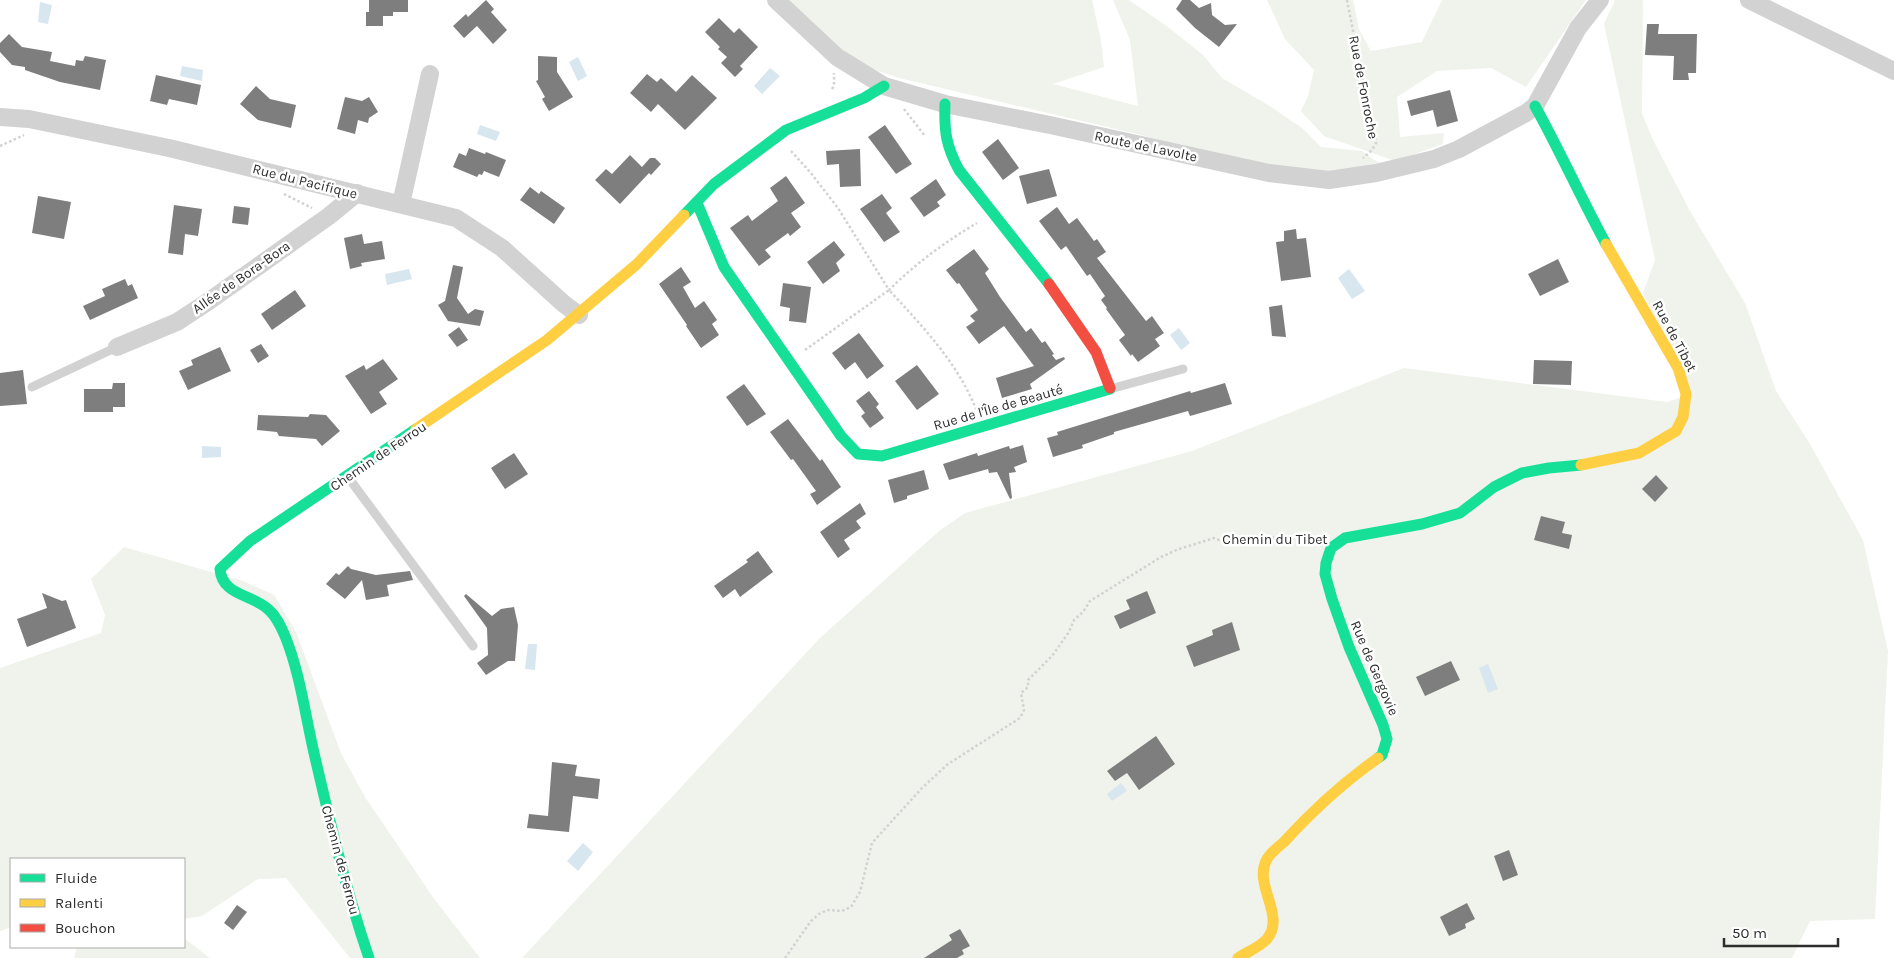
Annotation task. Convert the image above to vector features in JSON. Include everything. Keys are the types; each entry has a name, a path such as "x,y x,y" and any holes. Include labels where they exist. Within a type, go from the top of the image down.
{"street":[{"name":"Route de Lavolte","path":"776,0 837,57 884,86 944,104 1269,173 1329,180 1376,173 1434,159 1459,149 1526,113 1535,106"},
{"path":"1535,106 1578,28 1600,0"},
{"path":"1749,0 1894,71"},
{"path":"843,106 852,96 857,85 856,70"},
{"path":"401,204 430,74"},
{"name":"Chemin de Ferrou","path":"369,958 354,913 334,839 290,647 274,614 260,603 229,589 222,582 219,571 250,541 511,366 579,315 637,264 714,184 779,135 786,130 872,94 884,86"},
{"path":"944,104 945,138 949,152 959,170 1040,271 1096,352 1110,390"},
{"name":"Rue de Tibet","path":"1345,538 1422,524 1460,513 1494,487 1522,473 1612,460 1639,452 1669,436 1680,425 1686,394 1678,368 1604,241 1563,157 1535,106"},
{"name":"Rue du Pacifique","path":"0,117 29,119 169,148 456,218 502,248 564,304 579,315"},
{"name":"Allée de Bora-Bora","path":"117,347 177,322 329,216 357,193"},
{"name":"Rue de l'Île de Beauté","path":"696,203 724,267 841,436 858,454 882,456 1110,390"},
{"name":"Rue de Gergovie","path":"1238,958 1266,940 1272,930 1272,914 1262,877 1266,861 1311,812 1362,769 1382,755 1386,746 1387,739 1383,724 1342,628 1326,574 1326,563 1331,548 1345,538"}],"lane":[{"path":"32,387 117,347"},
{"path":"1110,390 1183,369"},
{"path":"348,477 473,646"}],"path":[{"name":"Rue de Fonroche","path":"1347,0 1366,97 1376,136 1376,143 1372,150 1359,161"},
{"path":"831,90 834,86 834,70"},
{"path":"898,103 924,135 934,143 947,145"},
{"path":"779,135 838,208 889,290 945,352 967,386 983,427"},
{"path":"790,363 889,290 906,273 956,235 994,214"},
{"name":"Chemin du Tibet","path":"785,958 811,921 819,914 827,910 842,911 852,907 860,892 872,843 922,788 948,764 1020,718 1024,710 1022,693 1028,687 1030,678 1048,661 1069,632 1074,620 1083,612 1090,601 1161,557 1214,538 1219,540 1250,536 1314,540 1345,538"}],"shaded area":[{"path":"789,0 1092,0 1101,40 1104,67 1053,84 1138,106 1130,40 1113,0 1129,0 1168,27 1203,55 1222,78 1302,128 1321,147 1362,151 1379,163 1320,174 1213,155 1137,134 899,78 863,66 832,43"},
{"path":"1267,0 1353,0 1359,29 1371,51 1422,42 1442,0 1586,0 1526,87 1491,68 1437,71 1397,97 1400,137 1444,133 1443,144 1395,161 1324,136 1301,111 1308,96 1314,70 1285,39"},
{"path":"1615,0 1643,0 1642,113 1652,138 1690,211 1745,303 1776,391 1810,444 1863,540 1888,651 1875,919 1810,921 1792,958 522,958 819,639 939,531 965,513 1192,451 1404,368 1667,402 1691,394 1643,293 1655,260 1604,24"},
{"path":"40,2 52,5 48,24 38,22"},
{"path":"578,57 587,76 578,81 569,62"},
{"path":"182,66 203,70 202,81 180,76"},
{"path":"770,68 780,76 762,94 754,86"},
{"path":"480,125 500,132 496,141 477,134"},
{"path":"409,269 412,279 387,285 385,274"},
{"path":"1349,269 1365,291 1352,299 1338,278"},
{"path":"1179,328 1190,343 1181,350 1170,335"},
{"path":"202,446 221,447 221,457 202,458"},
{"path":"124,547 243,581 274,595 296,632 341,753 365,797 435,900 480,958 350,958 286,878 258,879 202,916 185,919 185,858 10,858 10,927 0,931 0,668 101,633 105,615 91,579"},
{"path":"528,644 537,644 535,670 525,669"},
{"path":"1488,664 1498,689 1488,693 1479,668"},
{"path":"1121,783 1127,791 1112,801 1107,794"},
{"path":"583,843 593,852 578,871 567,861"},
{"path":"185,939 210,958 74,958 77,948 185,948"}],"building":[{"path":"369,0 408,0 408,12 393,12 393,16 383,16 383,26 366,26 366,12 369,12"},
{"path":"486,0 494,9 491,12 507,30 493,44 477,26 464,38 453,26 466,14 468,17"},
{"path":"1182,0 1190,0 1199,8 1211,3 1212,15 1225,25 1237,24 1219,47 1195,28 1176,9"},
{"path":"719,18 734,33 739,28 758,47 740,66 743,69 735,77 721,63 727,57 705,32"},
{"path":"1647,24 1659,24 1658,34 1697,34 1696,73 1688,73 1689,80 1673,80 1674,56 1645,55"},
{"path":"9,34 22,47 52,52 50,61 75,66 76,60 83,61 85,56 106,60 100,90 60,82 25,70 25,67 12,65 0,52 0,43"},
{"path":"538,56 557,57 557,72 573,97 549,111 542,99 545,97 536,81 538,80"},
{"path":"647,74 657,82 661,78 676,92 692,75 717,98 685,130 658,104 651,112 630,93"},
{"path":"156,75 201,85 197,105 169,99 167,105 150,101"},
{"path":"256,86 270,99 296,105 291,128 258,120 240,104"},
{"path":"1450,90 1458,121 1437,127 1433,110 1411,116 1407,101"},
{"path":"345,97 362,101 369,97 378,112 369,118 368,123 358,120 355,134 337,129"},
{"path":"885,125 912,164 896,174 868,137"},
{"path":"998,139 1019,168 1003,180 982,152"},
{"path":"469,148 506,160 499,177 484,171 482,175 479,174 477,177 453,167 459,153 466,156"},
{"path":"860,149 861,186 840,187 839,164 827,165 826,151"},
{"path":"630,155 642,167 650,158 655,158 661,164 651,175 649,173 620,204 595,180 606,169 612,174"},
{"path":"1049,169 1057,196 1027,204 1019,176"},
{"path":"786,176 805,203 791,213 801,227 790,236 788,233 765,250 771,257 759,266 730,228 748,215 752,221 778,201 770,188"},
{"path":"936,179 946,195 937,202 940,206 924,217 910,198"},
{"path":"530,187 539,194 541,191 565,208 554,224 520,200"},
{"path":"882,194 892,208 886,213 900,232 884,242 860,209"},
{"path":"38,196 71,202 64,239 32,233"},
{"path":"174,205 202,209 198,236 185,234 183,255 168,253"},
{"path":"234,206 250,208 248,225 232,223"},
{"path":"1057,207 1069,224 1077,218 1094,241 1097,239 1106,252 1097,258 1146,321 1152,316 1164,333 1155,339 1160,346 1138,362 1119,340 1125,335 1106,309 1101,300 1105,296 1090,274 1087,276 1066,246 1061,250 1039,221"},
{"path":"1296,229 1297,239 1306,238 1311,277 1281,281 1276,242 1284,241 1284,231"},
{"path":"362,234 364,244 382,241 385,259 361,263 362,266 350,269 344,238"},
{"path":"834,241 845,255 836,263 840,271 823,284 807,262"},
{"path":"974,249 989,269 985,273 1000,297 1026,332 1031,328 1042,343 1045,341 1056,360 1064,357 1065,359 1030,384 1032,389 1002,398 996,378 1034,366 1004,326 979,344 966,327 975,321 970,316 978,310 959,283 957,284 946,270"},
{"path":"1558,259 1569,282 1540,296 1528,274"},
{"path":"453,265 463,267 457,298 468,314 475,309 484,311 480,326 448,321 438,305 445,301"},
{"path":"681,267 691,282 683,287 695,308 704,301 717,320 712,324 719,335 701,348 659,284"},
{"path":"125,279 128,286 132,284 138,298 90,320 83,306 105,296 102,289"},
{"path":"783,283 811,287 806,323 789,321 790,308 780,306"},
{"path":"295,290 306,306 272,330 261,314"},
{"path":"1282,305 1286,337 1272,336 1269,307"},
{"path":"459,327 468,340 457,347 448,335"},
{"path":"859,333 884,366 867,379 855,362 845,370 832,353"},
{"path":"261,344 269,356 258,363 250,350"},
{"path":"220,347 231,371 188,390 179,371 193,365 191,360"},
{"path":"383,359 398,379 379,392 387,404 371,414 345,376 364,365 366,370"},
{"path":"1534,360 1572,361 1571,385 1533,384"},
{"path":"917,365 939,394 917,410 895,381"},
{"path":"23,370 27,404 0,406 0,373"},
{"path":"113,383 125,383 125,407 113,407 113,412 84,412 84,389 112,389"},
{"path":"1225,383 1232,404 1190,416 1188,411 1114,432 1114,434 1082,445 1083,448 1053,457 1047,438 1058,435 1057,432 1190,391 1191,393"},
{"path":"744,384 766,414 747,426 726,397"},
{"path":"869,391 879,404 876,407 884,418 870,428 861,416 865,413 856,401"},
{"path":"310,414 326,415 340,431 322,446 316,439 279,436 277,432 257,430 258,415 308,417"},
{"path":"788,419 820,461 822,459 841,487 817,505 810,494 816,491 793,459 791,460 770,432"},
{"path":"1023,445 1027,462 1014,467 1016,472 1009,473 1012,498 1010,499 997,472 989,473 988,469 949,480 943,464 977,453 978,456 1009,446 1010,449"},
{"path":"514,453 528,474 505,489 491,468"},
{"path":"924,470 929,489 907,496 907,499 894,503 888,480"},
{"path":"1656,475 1668,488 1655,502 1642,489"},
{"path":"860,503 866,514 856,521 861,528 844,540 850,549 838,558 820,532"},
{"path":"1541,516 1565,522 1562,533 1572,535 1569,549 1534,540"},
{"path":"758,551 773,572 740,597 735,589 723,598 714,586 748,562 746,560"},
{"path":"348,566 351,569 376,575 410,571 413,580 387,585 389,596 366,600 362,580 345,599 326,584 336,573 339,575"},
{"path":"1147,591 1156,613 1120,629 1114,616 1130,609 1126,600"},
{"path":"42,593 62,601 66,600 76,628 27,647 17,619 47,608"},
{"path":"466,594 492,616 501,609 514,607 518,625 515,661 508,661 486,675 477,663 488,655 487,628 464,596"},
{"path":"1232,622 1240,650 1194,667 1186,646 1213,635 1212,630"},
{"path":"1451,661 1460,680 1425,696 1416,677"},
{"path":"1156,736 1175,764 1139,790 1127,773 1115,781 1107,771"},
{"path":"552,762 577,765 575,776 600,779 598,799 573,796 569,832 527,828 529,814 548,816"},
{"path":"1509,850 1518,875 1503,881 1494,856"},
{"path":"1467,903 1475,919 1465,924 1466,928 1449,936 1440,917"},
{"path":"237,905 247,912 233,930 224,923"},
{"path":"960,929 970,946 962,950 964,954 957,958 924,958 952,940 949,935"}],"traffic: fast":[{"path":"684,215 714,184 786,130 864,98 884,86"},
{"path":"945,104 947,138 951,153 959,170 1049,284"},
{"path":"1535,106 1606,244"},
{"path":"697,203 724,267 841,436 858,454 882,456 1110,388"},
{"path":"369,958 339,856 298,679 285,636 272,613 262,605 239,594 226,585 220,569 250,541 416,429"},
{"path":"1378,758 1382,755 1387,739 1383,725 1349,647 1332,599 1325,574 1331,548 1345,538 1422,524 1460,513 1494,487 1522,473 1581,465"}],"traffic: slow":[{"path":"416,429 547,340 637,264 684,215"},
{"path":"1581,465 1639,453 1676,431 1683,417 1686,394 1678,368 1606,244"},
{"path":"1238,958 1264,942 1272,930 1272,911 1263,871 1267,858 1329,797 1378,758"}],"traffic: jam":[{"path":"1049,284 1096,352 1110,388"}]}
